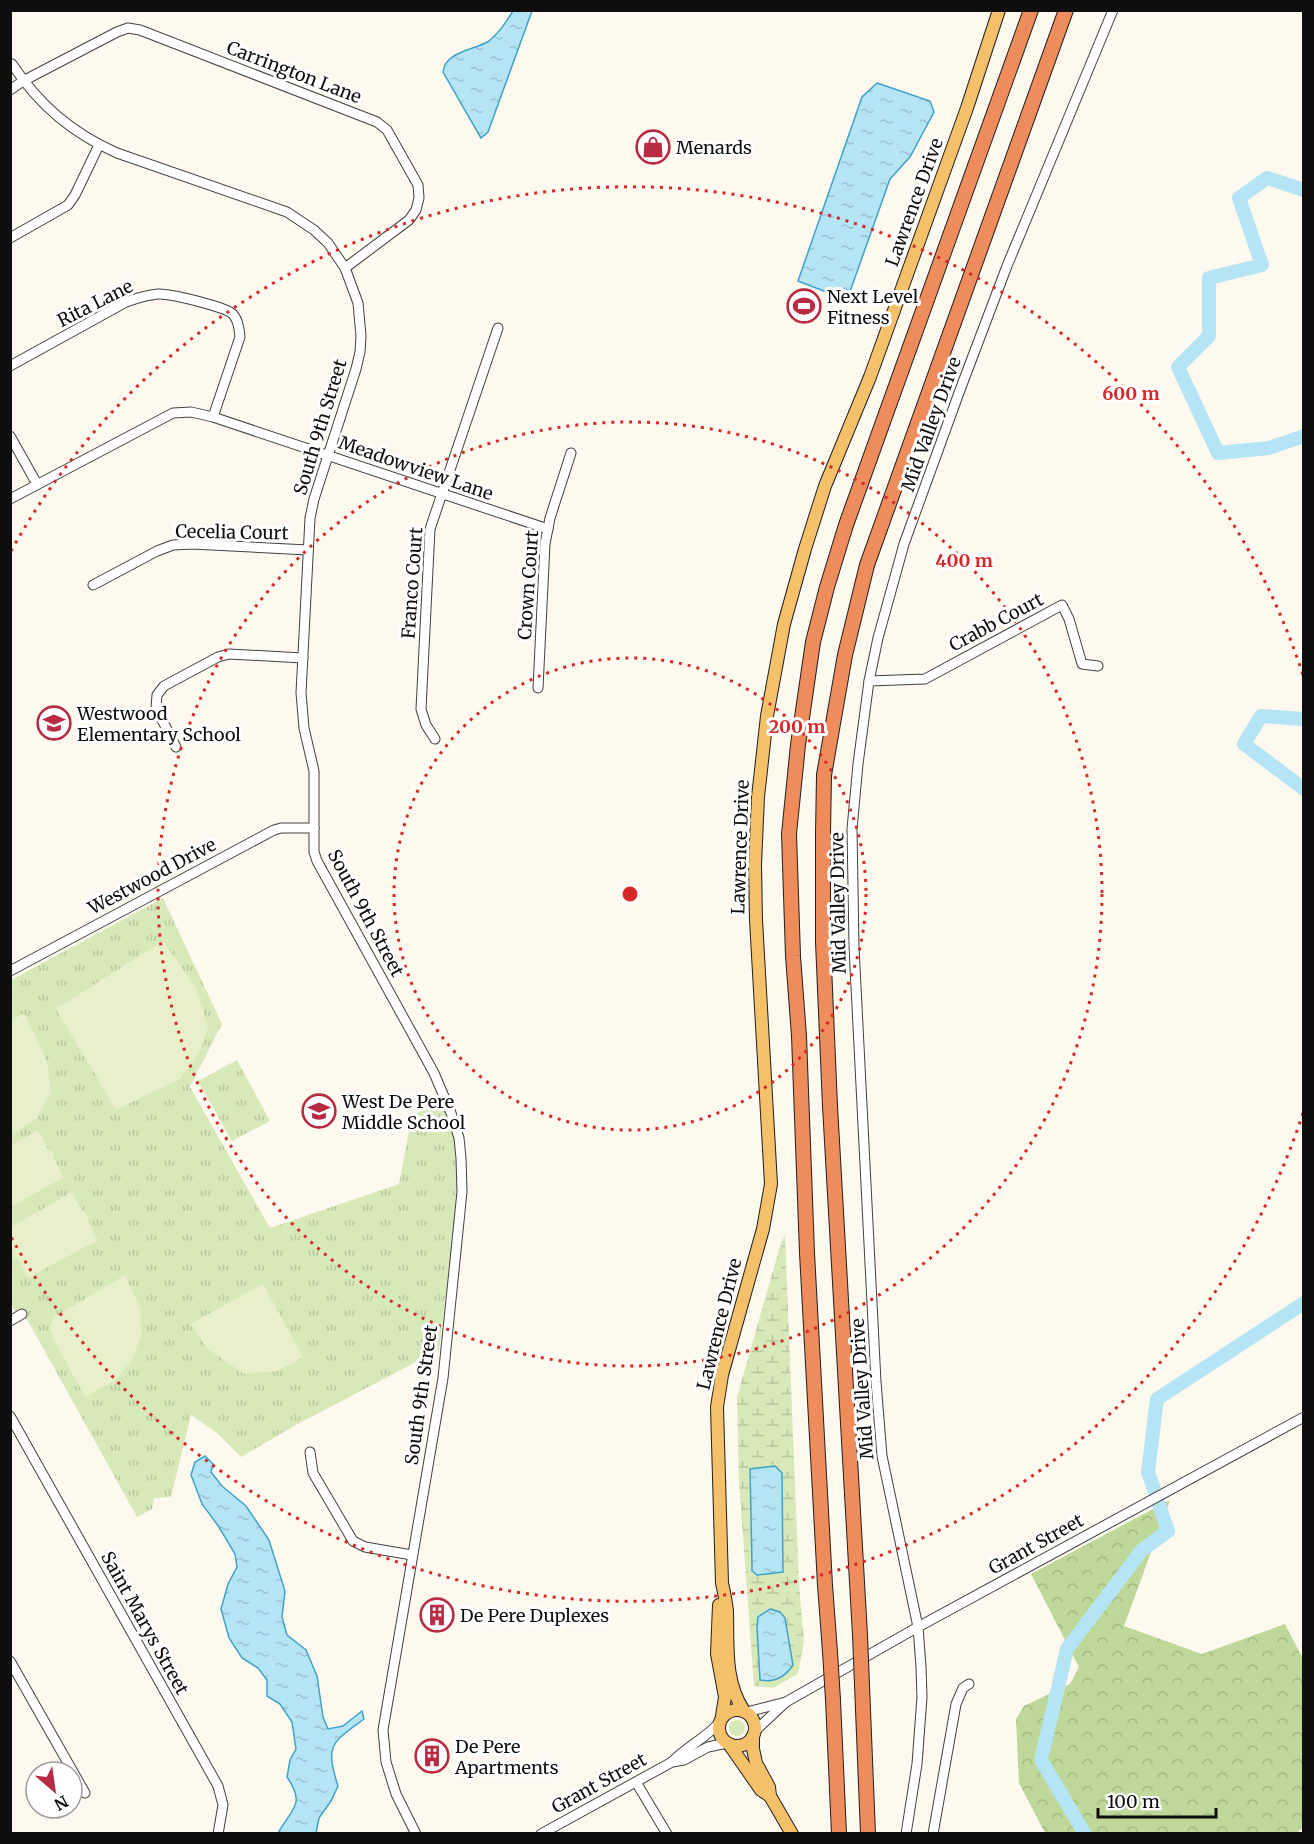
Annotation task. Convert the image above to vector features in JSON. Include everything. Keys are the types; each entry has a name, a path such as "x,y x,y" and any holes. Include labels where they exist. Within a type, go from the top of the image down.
{"highway":[{"path":"838,1833 833,1700 808,1265 800,1036 793,956 789,834 798,745 813,642 846,525 1031,10"},
{"path":"868,1833 860,1635 823,942 824,775 845,655 867,565 1066,10"}],"main road":[{"name":"Lawrence Drive","path":"746,1712 737,1701 730,1683 727,1608 722,1583 717,1407 722,1375 763,1229 771,1184 755,864 758,796 767,716 784,624 825,486 870,377 967,108 999,10"},
{"path":"722,1583 717,1654 724,1697 720,1734 761,1790 770,1796"},
{"path":"721,1719 732,1710 746,1712 754,1720 754,1757 769,1787 770,1796 792,1833"},
{"path":"728,1744 740,1746 750,1741 754,1734"}],"street":[{"name":"Mid Valley Drive","path":"906,1833 917,1764 922,1697 918,1627 882,1456 876,1382 854,946 852,829 858,764 869,681 878,638 904,544 1007,266 1113,10"},
{"name":"Carrington Lane","path":"10,90 23,81 128,28 140,30 377,122 387,130 418,185 419,198 416,210 409,220 345,268"},
{"name":"South 9th Street","path":"11,62 23,81 47,109 64,123 99,145 287,212 314,230 328,243 345,268 358,303 361,320 357,369 314,499 308,550 302,711 314,771 316,861 434,1073 446,1100 460,1144 462,1192 443,1378 383,1730 386,1762 396,1794 418,1833"},
{"path":"10,237 68,205 99,145"},
{"name":"Rita Lane","path":"10,366 126,302 143,296 159,294 183,297 231,312 238,324 240,337 213,417"},
{"name":"Franco Court","path":"435,740 426,725 421,709 430,529 498,328"},
{"name":"Meadowview Lane","path":"10,499 173,413 191,412 213,417 548,529"},
{"path":"10,436 37,484"},
{"name":"Crown Court","path":"538,688 545,544 550,518 572,453"},
{"name":"Cecelia Court","path":"93,585 173,545 308,550"},
{"name":"Crabb Court","path":"869,681 926,679 1062,605 1069,619 1082,664 1098,666"},
{"path":"176,747 156,708 157,695 164,686 218,657 229,654 303,658"},
{"name":"Westwood Drive","path":"10,970 274,830 314,828"},
{"path":"10,1321 22,1314"},
{"name":"Saint Marys Street","path":"10,1416 218,1786 223,1805 218,1833"},
{"name":"Grant Street","path":"754,1734 786,1702 918,1627 1304,1417"},
{"path":"310,1452 313,1473 353,1541 364,1547 412,1555"},
{"path":"10,1661 85,1793"},
{"path":"933,1833 956,1704 963,1688 969,1684"},
{"name":"Grant Street","path":"746,1712 786,1702"},
{"name":"Grant Street","path":"541,1833 672,1762 680,1753 703,1739 721,1719"},
{"name":"Grant Street","path":"672,1762 684,1760 708,1747 728,1744"},
{"path":"636,1782 667,1833"}],"green space":[{"path":"163,898 222,1024 190,1087 270,1228 399,1184 412,1115 445,1100 456,1138 458,1160 456,1211 439,1350 294,1426 241,1457 217,1433 191,1415 171,1497 154,1498 152,1509 137,1517 28,1321 15,1312 11,1303 11,980"},
{"path":"163,941 196,988 208,1027 200,1051 180,1079 116,1110 56,1009"},
{"path":"24,1013 47,1061 51,1092 37,1118 11,1135 11,1021"},
{"path":"237,1060 270,1121 232,1141 198,1081"},
{"path":"38,1130 49,1151 51,1150 55,1156 53,1157 64,1177 11,1207 11,1146"},
{"path":"72,1192 89,1219 87,1220 98,1240 28,1278 18,1258 15,1259 12,1252 14,1251 11,1245 11,1227"},
{"path":"785,1235 799,1584 804,1641 798,1674 773,1688 754,1686 739,1482 737,1397"},
{"path":"125,1275 140,1308 142,1332 133,1359 115,1381 85,1397 54,1340 50,1328 53,1318"},
{"path":"263,1284 303,1357 278,1371 244,1374 208,1349 190,1324"},
{"path":"1170,1500 1124,1626 1202,1654 1285,1624 1303,1659 1304,1826 1297,1833 1045,1833 1019,1783 1016,1719 1024,1706 1070,1684 1079,1667 1031,1574"},
{"path":"737,1720 745,1728 737,1736 729,1728"}],"water":[{"path":"513,11 532,11 488,132 481,138 443,72 445,65 455,55 489,41"},
{"path":"877,83 930,101 934,112 910,157 890,179 847,300 798,281 862,97"},
{"path":"205,1456 213,1464 211,1472 222,1486 246,1506 269,1540 285,1591 282,1617 287,1635 306,1650 317,1676 323,1717 328,1729 343,1726 362,1711 364,1719 344,1734 334,1746 332,1762 338,1786 319,1818 316,1833 278,1833 292,1812 296,1800 293,1786 287,1777 290,1760 296,1749 292,1722 280,1704 267,1696 267,1680 258,1668 242,1658 229,1638 221,1609 228,1584 237,1567 235,1554 202,1504 191,1475 195,1462"},
{"path":"775,1466 782,1473 783,1572 757,1575 752,1571 750,1469"},
{"path":"770,1609 780,1612 785,1618 793,1665 779,1678 765,1681 760,1680 757,1628 758,1617"}],"waterway":[{"path":"1304,190 1267,178 1239,198 1262,265 1209,278 1209,336 1178,367 1218,453 1269,448 1304,436"},
{"path":"1304,719 1261,716 1244,744 1304,789"},
{"path":"1085,1834 1041,1760 1067,1649 1142,1550 1168,1531 1148,1472 1157,1399 1304,1303"}],"place":[{"name":"Menards","path":"653,147"},
{"name":"Next Level Fitness","path":"804,306"},
{"name":"Westwood Elementary School","path":"54,723"},
{"name":"West De Pere Middle School","path":"319,1111"},
{"name":"De Pere Duplexes","path":"437,1615"},
{"name":"De Pere Apartments","path":"432,1756"}]}
